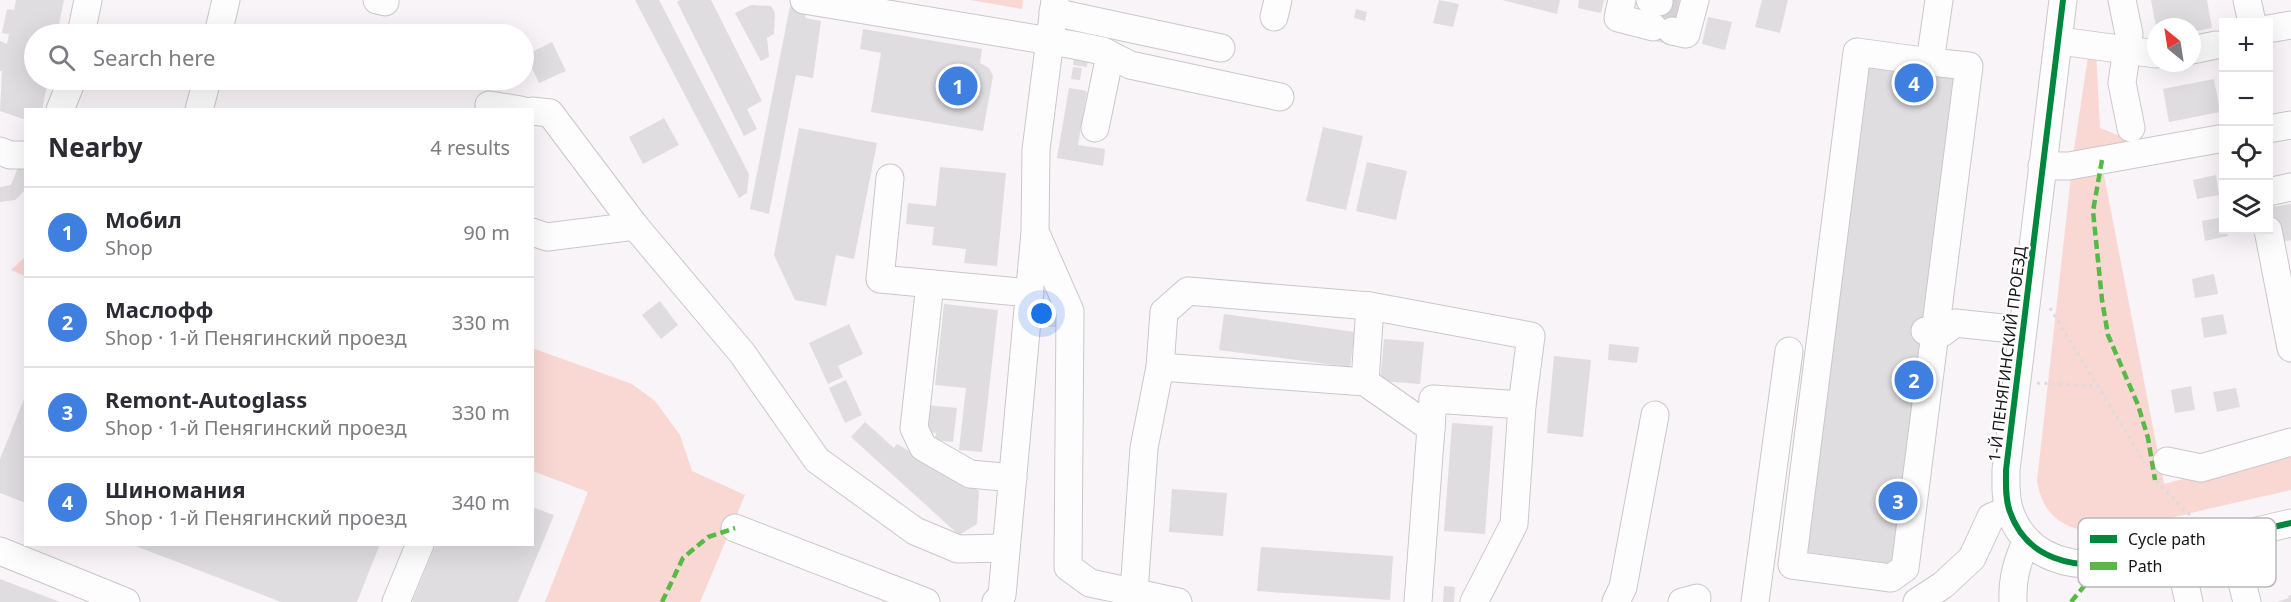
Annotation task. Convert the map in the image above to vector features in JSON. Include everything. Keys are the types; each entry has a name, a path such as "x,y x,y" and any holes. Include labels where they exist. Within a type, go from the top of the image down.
{"street":[{"path":"83,24 88,0"},
{"path":"220,24 226,0"},
{"path":"804,0 1103,51 1130,65 1280,98"},
{"path":"1622,0 1618,18 1671,11"},
{"path":"1930,62 1939,0"},
{"name":"1-Й ПЕНЯГИНСКИЙ ПРОЕЗД","path":"2063,0 2060,41 2042,166 2006,470 2009,510 2027,540 2043,552 2058,559 2078,563"},
{"path":"2122,0 2129,34 2122,83 2130,128"},
{"path":"2247,0 2251,18"},
{"path":"996,602 1002,595 1035,232 1036,150 1054,6 1221,48"},
{"path":"2273,28 2291,25"},
{"path":"2060,41 2147,53"},
{"path":"1857,52 1930,62 1969,66 1905,568 1892,578 1792,566 1857,52"},
{"path":"1095,128 1110,55"},
{"path":"61,108 68,90"},
{"path":"200,108 204,90"},
{"path":"489,105 508,108"},
{"path":"534,111 550,113 635,226 742,353 817,460 915,531 958,549 1006,548"},
{"path":"2042,166 2069,166 2219,139"},
{"path":"0,151 10,155 24,154"},
{"path":"890,178 880,279 1030,293"},
{"path":"2273,191 2291,187"},
{"path":"534,233 547,237 635,226"},
{"path":"1035,232 1070,311 1068,567 1090,583 1178,602"},
{"path":"2269,234 2291,348"},
{"path":"930,284 914,428 923,447 970,474 1012,478"},
{"path":"1134,592 1144,448 1160,367 1164,312 1188,291 1370,306 1531,336 1522,405 1514,524 1474,602"},
{"path":"1365,382 1370,306"},
{"path":"1936,320 2022,330"},
{"path":"1755,602 1789,351"},
{"path":"1160,367 1365,382 1431,428"},
{"path":"1418,602 1433,399 1522,405"},
{"path":"1616,602 1623,587 1654,415"},
{"path":"2157,471 2201,468 2291,442"},
{"path":"1917,602 1943,585 1971,558 1991,518 2009,510"},
{"name":"1-Й ПЕНЯГИНСКИЙ ПРОЕЗД","path":"2276,526 2291,523"},
{"path":"735,528 926,602"},
{"path":"2013,602 2013,577 2027,540"},
{"path":"396,602 419,546"},
{"path":"0,551 126,602"},
{"path":"2188,587 2189,602"},
{"path":"2243,587 2247,602"}],"path":[{"path":"2050,308 2098,386 2193,518"},
{"path":"2032,383 2098,386"}],"shaded area":[{"path":"970,0 1023,0 1022,9"},
{"path":"2089,50 2096,50 2100,128 2135,142 2073,156"},
{"path":"2103,170 2164,484 2291,451 2291,490 2171,518 2078,518 2078,529 2059,521 2048,510 2041,497 2037,481 2071,176"},
{"path":"24,258 24,276 11,270"},
{"path":"534,349 632,384 655,401 680,435 692,471 745,495 700,602 545,602 588,492 534,471"}],"building":[{"path":"16,0 64,0 59,24 24,24 24,90 46,90 42,108 24,108 24,119 0,111 2,71 0,71 0,41 7,44 9,34 2,33 7,9 14,10"},
{"path":"635,0 659,0 749,174 747,193 739,198"},
{"path":"680,0 711,0 762,101 747,109 757,129 744,136 677,2"},
{"path":"1439,0 1459,4 1453,27 1433,23"},
{"path":"1502,0 1560,0 1557,14"},
{"path":"1579,0 1604,0 1601,13 1578,8"},
{"path":"1660,0 1680,0 1669,44 1650,40"},
{"path":"1762,0 1788,0 1780,33 1755,27"},
{"path":"2151,0 2207,0 2212,28 2201,30 2201,18 2154,18"},
{"path":"751,5 771,6 775,13 774,34 767,38 769,57 761,61 735,13"},
{"path":"790,6 806,10 805,18 821,21 813,78 796,75 769,214 750,209"},
{"path":"1356,9 1367,12 1365,21 1354,18"},
{"path":"1708,17 1732,22 1725,50 1702,44"},
{"path":"863,29 982,49 980,63 989,68 993,76 983,131 871,112 881,53 860,49"},
{"path":"552,42 566,71 539,83 534,72 534,51"},
{"path":"1074,59 1088,61 1087,67 1073,65"},
{"path":"1867,65 1958,77 1896,564 1805,552"},
{"path":"1073,67 1082,68 1080,80 1071,79"},
{"path":"2214,79 2219,112 2169,122 2163,89"},
{"path":"1069,88 1087,91 1078,145 1105,149 1103,166 1057,158"},
{"path":"664,118 679,145 643,164 629,137"},
{"path":"1323,127 1363,136 1346,210 1306,201"},
{"path":"799,128 877,143 854,259 836,255 826,306 795,300 774,255"},
{"path":"1367,162 1407,171 1396,220 1356,211"},
{"path":"19,165 24,167 24,191 15,200 0,202 0,187 11,185"},
{"path":"940,167 1006,173 997,266 964,263 966,249 932,245 934,227 906,224 908,203 936,206"},
{"path":"2216,175 2219,195 2197,199 2193,180"},
{"path":"2291,204 2291,240 2279,243 2273,207"},
{"path":"2219,218 2219,234 2228,234 2228,236 2205,241 2202,221"},
{"path":"2214,274 2218,294 2195,298 2192,279"},
{"path":"660,301 678,325 661,339 642,315"},
{"path":"944,304 998,310 982,452 959,450 966,388 935,385"},
{"path":"1045,312 1063,313 1062,327 1044,327"},
{"path":"1224,314 1355,332 1350,367 1219,350"},
{"path":"2223,314 2227,334 2204,338 2201,318"},
{"path":"849,324 863,354 838,366 843,377 828,384 809,343"},
{"path":"1384,339 1424,342 1420,384 1380,381"},
{"path":"1609,344 1639,347 1637,363 1608,360"},
{"path":"1554,356 1591,360 1583,437 1547,433"},
{"path":"846,380 862,415 845,423 829,388"},
{"path":"2191,386 2195,410 2175,413 2171,390"},
{"path":"2236,388 2240,407 2217,412 2213,392"},
{"path":"24,399 24,502 0,493 0,459"},
{"path":"926,405 957,408 953,442 935,440 936,433 923,431"},
{"path":"865,422 894,448 897,444 979,491 977,524 959,535 851,437"},
{"path":"1452,423 1493,426 1485,534 1444,531"},
{"path":"1172,489 1227,493 1223,536 1169,532"},
{"path":"534,508 554,515 518,602 412,602 435,546 534,546"},
{"path":"136,546 379,546 357,602 281,602"},
{"path":"1261,547 1393,556 1390,600 1257,591"},
{"path":"0,579 60,602 0,602"},
{"path":"1444,586 1455,587 1454,602 1443,602"},
{"path":"2291,595 2291,602 2277,602 2289,598 2288,596"}],"tunnel":[{"path":"1659,2 1678,6"}],"marked path":[{"path":"2102,160 2093,211 2102,300 2108,335 2138,405 2148,438 2155,480"},
{"path":"662,602 683,558 708,537 735,528"},
{"path":"2071,602 2083,587"}],"cycle path":[{"path":"2063,0 2006,470 2008,507 2018,528 2028,541 2040,551 2054,558 2078,563"},
{"path":"2276,526 2291,523"}],"place":[{"name":"Шиномания","path":"1914,83"},
{"name":"Мобил","path":"958,86"},
{"name":"Маслофф","path":"1914,380"},
{"name":"Remont-Autoglass","path":"1898,501"}]}
